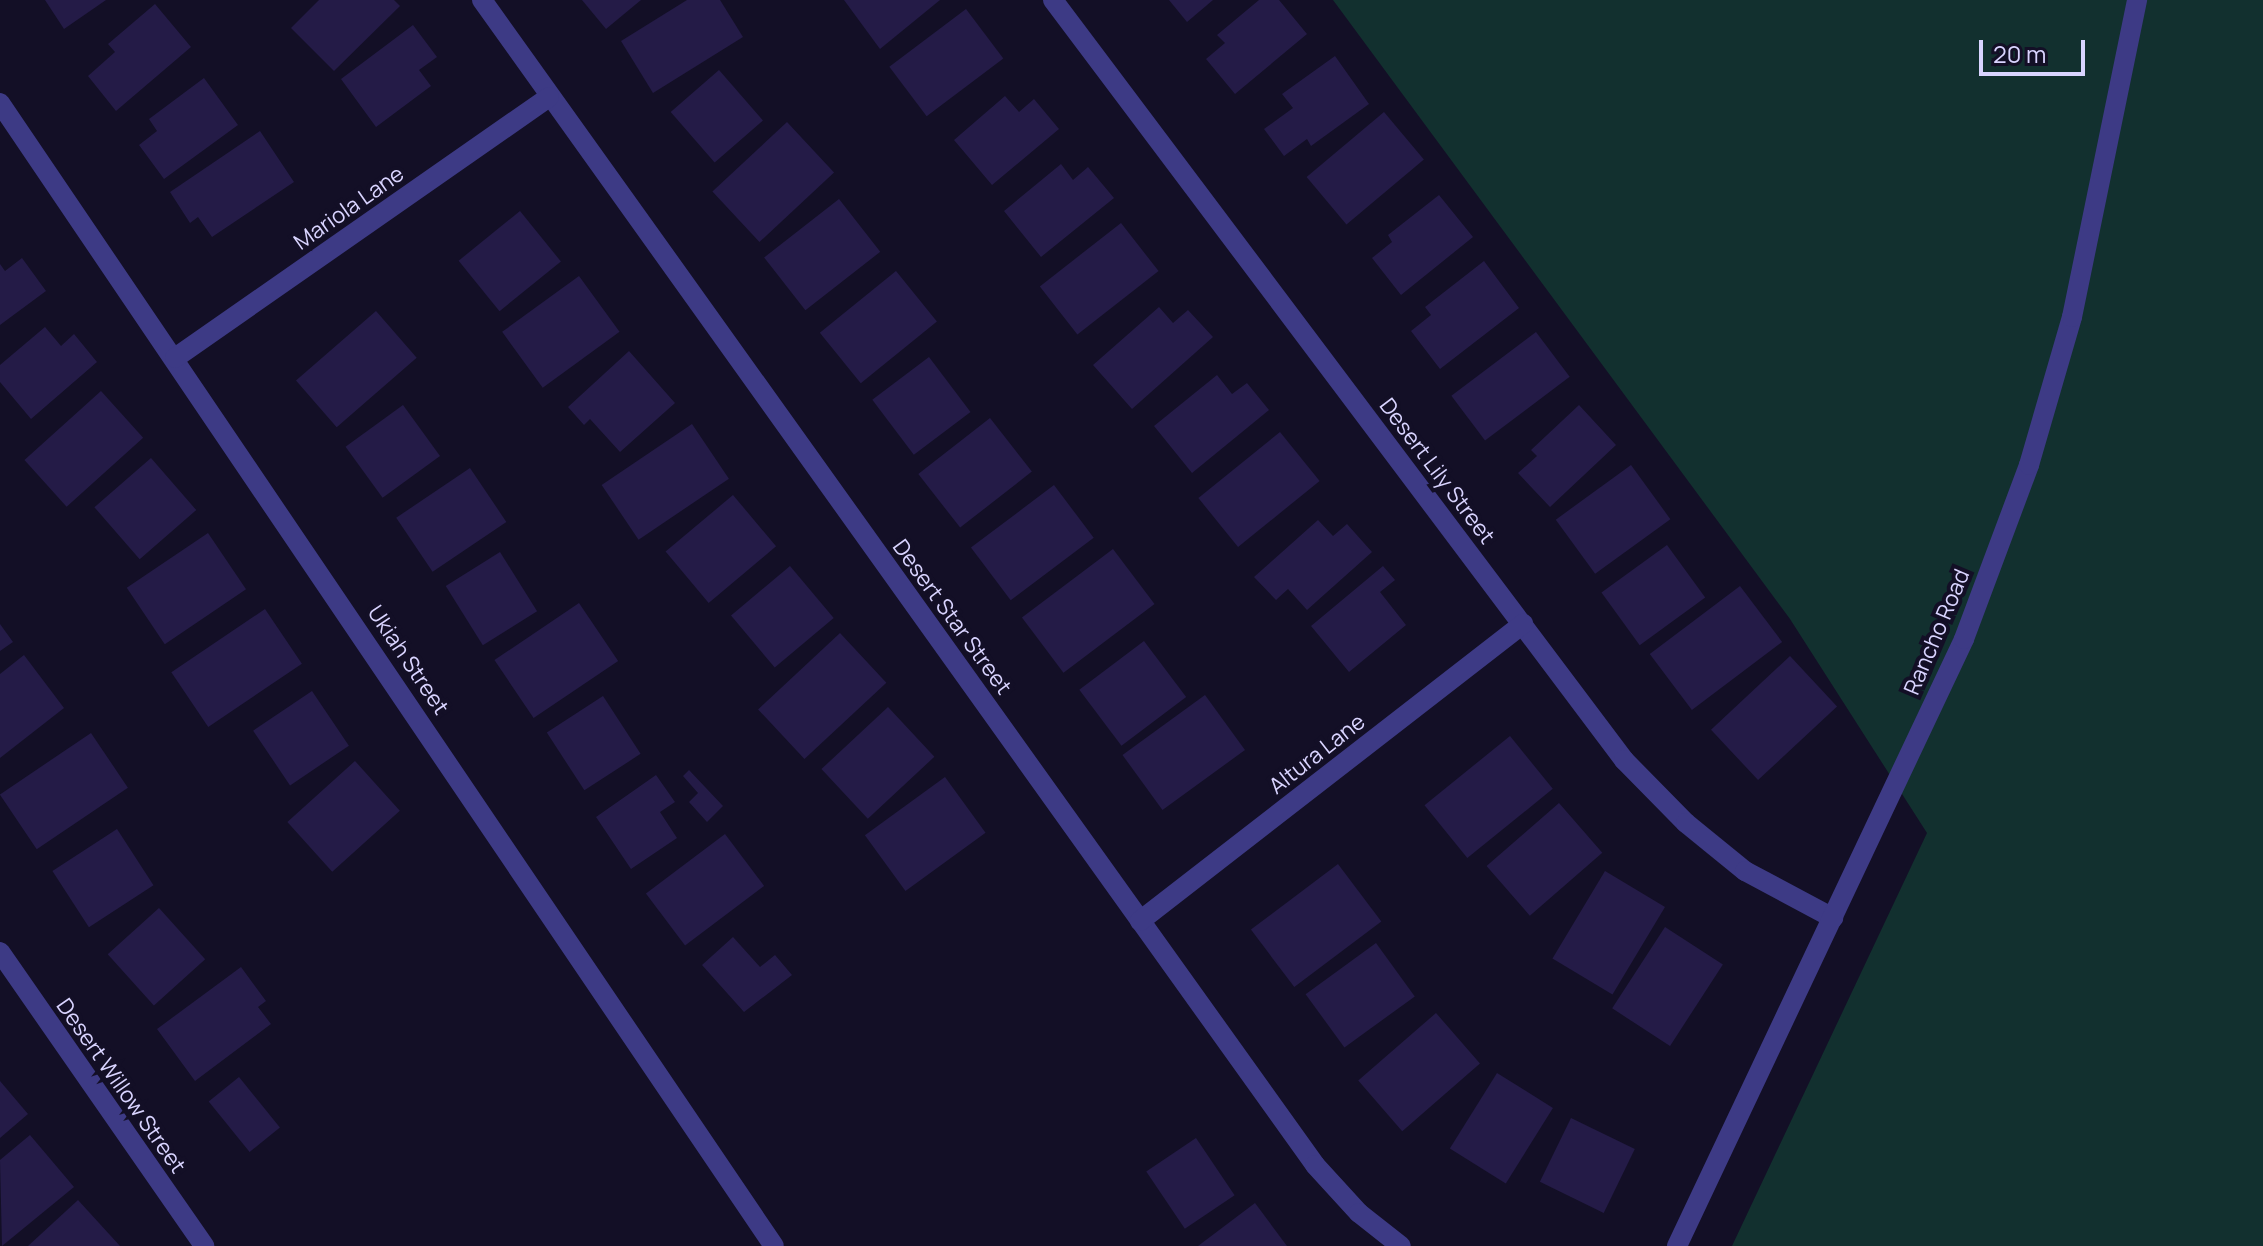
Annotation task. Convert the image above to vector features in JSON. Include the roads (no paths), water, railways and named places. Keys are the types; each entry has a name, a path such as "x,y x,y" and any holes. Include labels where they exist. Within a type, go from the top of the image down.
{"street":[{"name":"Desert Star Street","path":"482,0 1315,1165 1359,1213 1401,1246"},
{"name":"Desert Lily Street","path":"1053,0 1624,760 1686,823 1745,871 1833,918"},
{"name":"Rancho Road","path":"1677,1246 1964,639 2029,465 2072,317 2137,0"},
{"name":"Mariola Lane","path":"175,358 549,97"},
{"name":"Ukiah Street","path":"0,103 774,1246"},
{"name":"Altura Lane","path":"1140,921 1523,624"},
{"name":"Desert Willow Street","path":"0,952 204,1246"}]}
